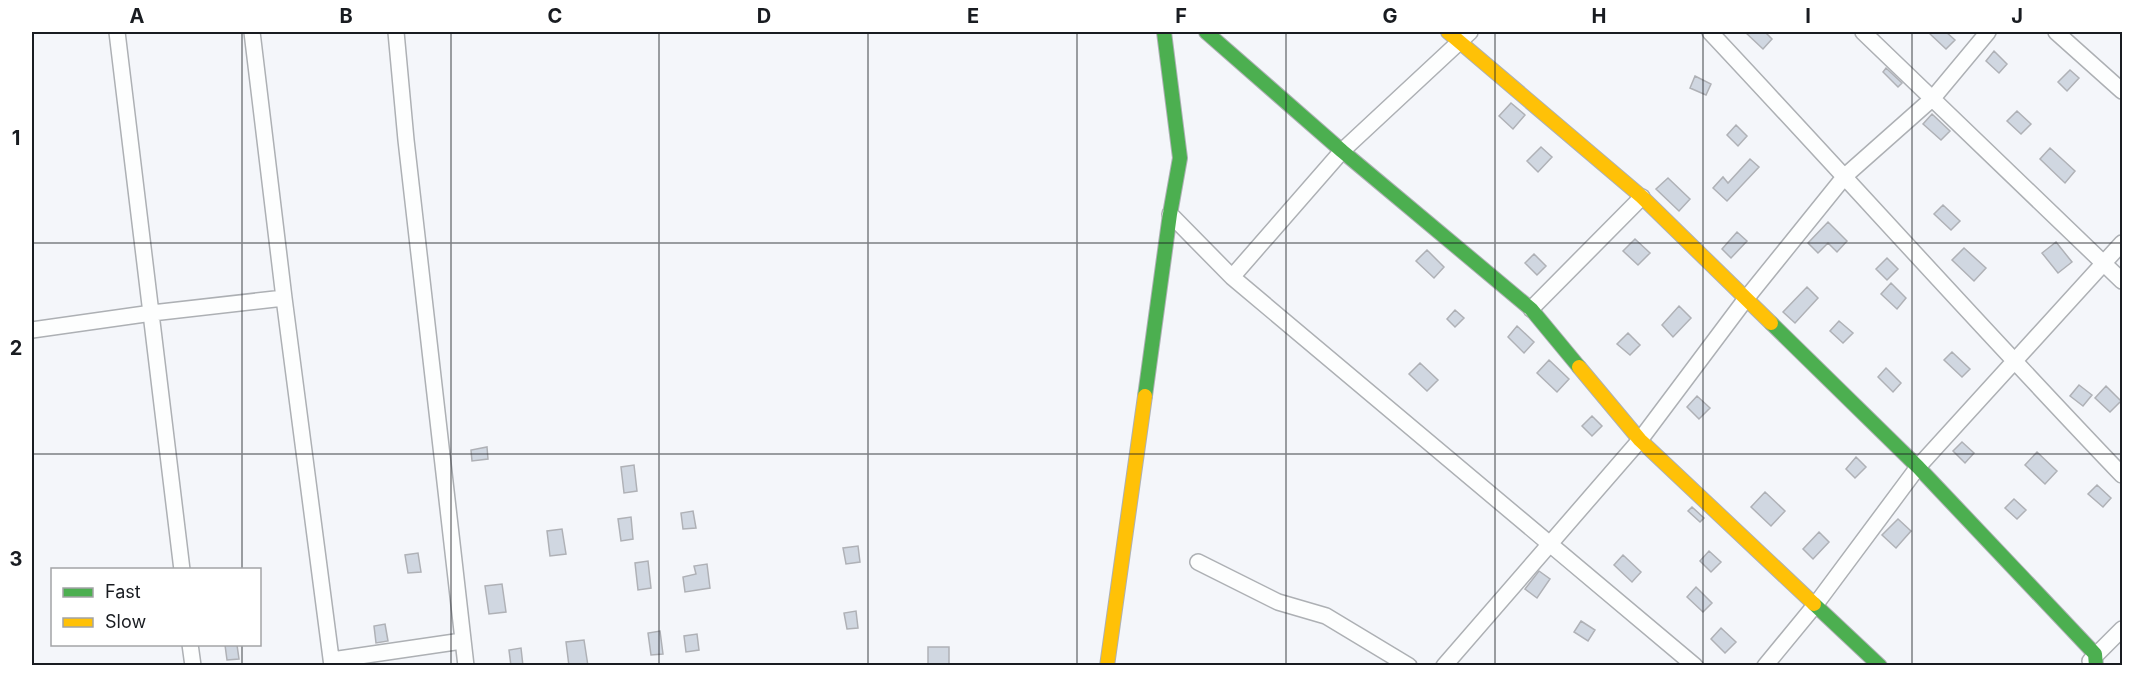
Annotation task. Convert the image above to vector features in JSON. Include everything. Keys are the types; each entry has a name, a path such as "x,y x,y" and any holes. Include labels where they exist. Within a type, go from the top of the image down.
{"street":[{"path":"117,32 182,568"},
{"path":"252,32 332,663 462,641"},
{"path":"396,32 406,140 466,666"},
{"path":"1107,666 1170,214 1180,158 1164,32"},
{"path":"1206,32 1531,309 1640,440 1880,666"},
{"path":"1710,32 2013,361 2122,475"},
{"path":"1863,32 2122,281"},
{"path":"1444,666 1640,440 1745,300 1845,176 1933,98 1988,32"},
{"path":"2055,32 2122,91"},
{"path":"1232,277 1342,150 1459,35 1642,197 1918,467 2092,662 2122,629"},
{"path":"1531,309 1642,197"},
{"path":"1170,214 1232,277 1695,666"},
{"path":"1765,666 1816,604 1918,467 2122,243"},
{"path":"32,330 284,298"},
{"path":"1198,562 1278,602 1326,616 1408,666"},
{"path":"190,646 193,666"}],"building":[{"path":"1745,32 1765,32 1772,39 1763,49"},
{"path":"1928,32 1946,32 1955,40 1946,49"},
{"path":"1994,51 2007,64 1999,73 1986,61"},
{"path":"1886,68 1902,83 1898,87 1883,72"},
{"path":"2070,70 2079,78 2067,91 2058,82"},
{"path":"1695,76 1711,84 1706,95 1690,88"},
{"path":"1511,103 1525,115 1513,129 1499,116"},
{"path":"2017,111 2031,124 2021,134 2007,121"},
{"path":"1932,114 1950,131 1941,140 1923,124"},
{"path":"1736,125 1747,136 1738,146 1727,135"},
{"path":"1541,147 1552,157 1538,172 1527,161"},
{"path":"2050,148 2075,171 2065,183 2040,159"},
{"path":"1750,159 1759,167 1727,201 1713,188 1723,177 1728,183"},
{"path":"1668,178 1690,199 1679,211 1656,189"},
{"path":"1943,205 1960,221 1951,230 1934,214"},
{"path":"1828,222 1847,241 1837,252 1828,243 1818,253 1808,243"},
{"path":"1737,232 1747,241 1731,258 1722,249"},
{"path":"1635,239 1650,253 1638,265 1623,251"},
{"path":"2056,242 2072,262 2058,273 2042,253"},
{"path":"1964,248 1986,268 1974,281 1952,260"},
{"path":"1427,250 1444,267 1434,278 1416,261"},
{"path":"1534,254 1546,266 1537,275 1525,263"},
{"path":"1887,258 1898,269 1887,280 1876,269"},
{"path":"1891,283 1906,298 1897,309 1881,294"},
{"path":"1807,287 1818,298 1795,323 1783,312"},
{"path":"1679,306 1691,318 1673,337 1662,325"},
{"path":"1455,310 1464,318 1455,327 1447,319"},
{"path":"1839,321 1853,333 1843,343 1830,331"},
{"path":"1517,326 1534,342 1524,353 1508,337"},
{"path":"1628,333 1640,345 1630,355 1617,344"},
{"path":"1952,352 1970,369 1962,377 1944,360"},
{"path":"1549,360 1569,379 1557,392 1537,373"},
{"path":"1420,363 1438,380 1427,391 1409,374"},
{"path":"1886,368 1901,383 1893,392 1878,377"},
{"path":"2079,385 2092,395 2083,406 2070,396"},
{"path":"2106,386 2121,401 2110,412 2095,398"},
{"path":"1697,396 1710,408 1699,419 1687,407"},
{"path":"1592,416 1602,426 1592,436 1582,426"},
{"path":"1962,442 1974,453 1965,463 1953,451"},
{"path":"487,447 488,459 472,461 471,450"},
{"path":"2037,452 2057,471 2045,484 2025,465"},
{"path":"1856,457 1866,467 1855,478 1846,469"},
{"path":"634,465 637,491 624,493 621,467"},
{"path":"2097,485 2111,498 2103,507 2088,494"},
{"path":"1765,492 1785,511 1771,526 1751,507"},
{"path":"2014,499 2026,510 2017,519 2005,508"},
{"path":"1692,507 1704,518 1700,522 1688,511"},
{"path":"693,511 696,528 683,529 681,513"},
{"path":"631,517 633,539 621,541 618,519"},
{"path":"1898,519 1911,531 1896,548 1882,535"},
{"path":"562,529 566,554 550,556 547,531"},
{"path":"1819,532 1829,542 1813,559 1803,549"},
{"path":"858,546 860,562 846,564 843,548"},
{"path":"1709,551 1721,562 1711,572 1700,561"},
{"path":"418,553 421,572 408,573 405,555"},
{"path":"1623,555 1641,572 1632,582 1614,565"},
{"path":"648,561 651,588 638,590 635,563"},
{"path":"707,564 710,588 685,592 683,577 696,574 694,566"},
{"path":"1539,571 1550,579 1537,598 1525,589"},
{"path":"502,584 506,612 489,614 485,586"},
{"path":"1696,587 1712,603 1703,612 1687,597"},
{"path":"856,611 858,628 847,629 844,613"},
{"path":"1581,621 1595,630 1588,641 1574,632"},
{"path":"385,624 388,641 376,643 374,626"},
{"path":"1721,628 1736,642 1725,653 1711,639"},
{"path":"660,631 663,654 651,655 648,633"},
{"path":"697,634 699,650 686,652 684,636"},
{"path":"584,640 588,666 569,666 566,642"},
{"path":"225,646 237,646 239,659 227,660"},
{"path":"928,647 949,647 949,666 928,666"},
{"path":"521,648 523,666 511,666 509,650"}],"traffic: fast":[{"path":"1145,396 1180,158 1164,32"},
{"path":"1206,32 1342,151 1531,309 1579,367"},
{"path":"1771,323 1918,467 2095,654 2096,666"},
{"path":"1814,604 1880,666"}],"traffic: slow":[{"path":"1448,32 1642,197 1771,323"},
{"path":"1579,367 1640,440 1814,604"},
{"path":"1107,666 1145,396"}]}
